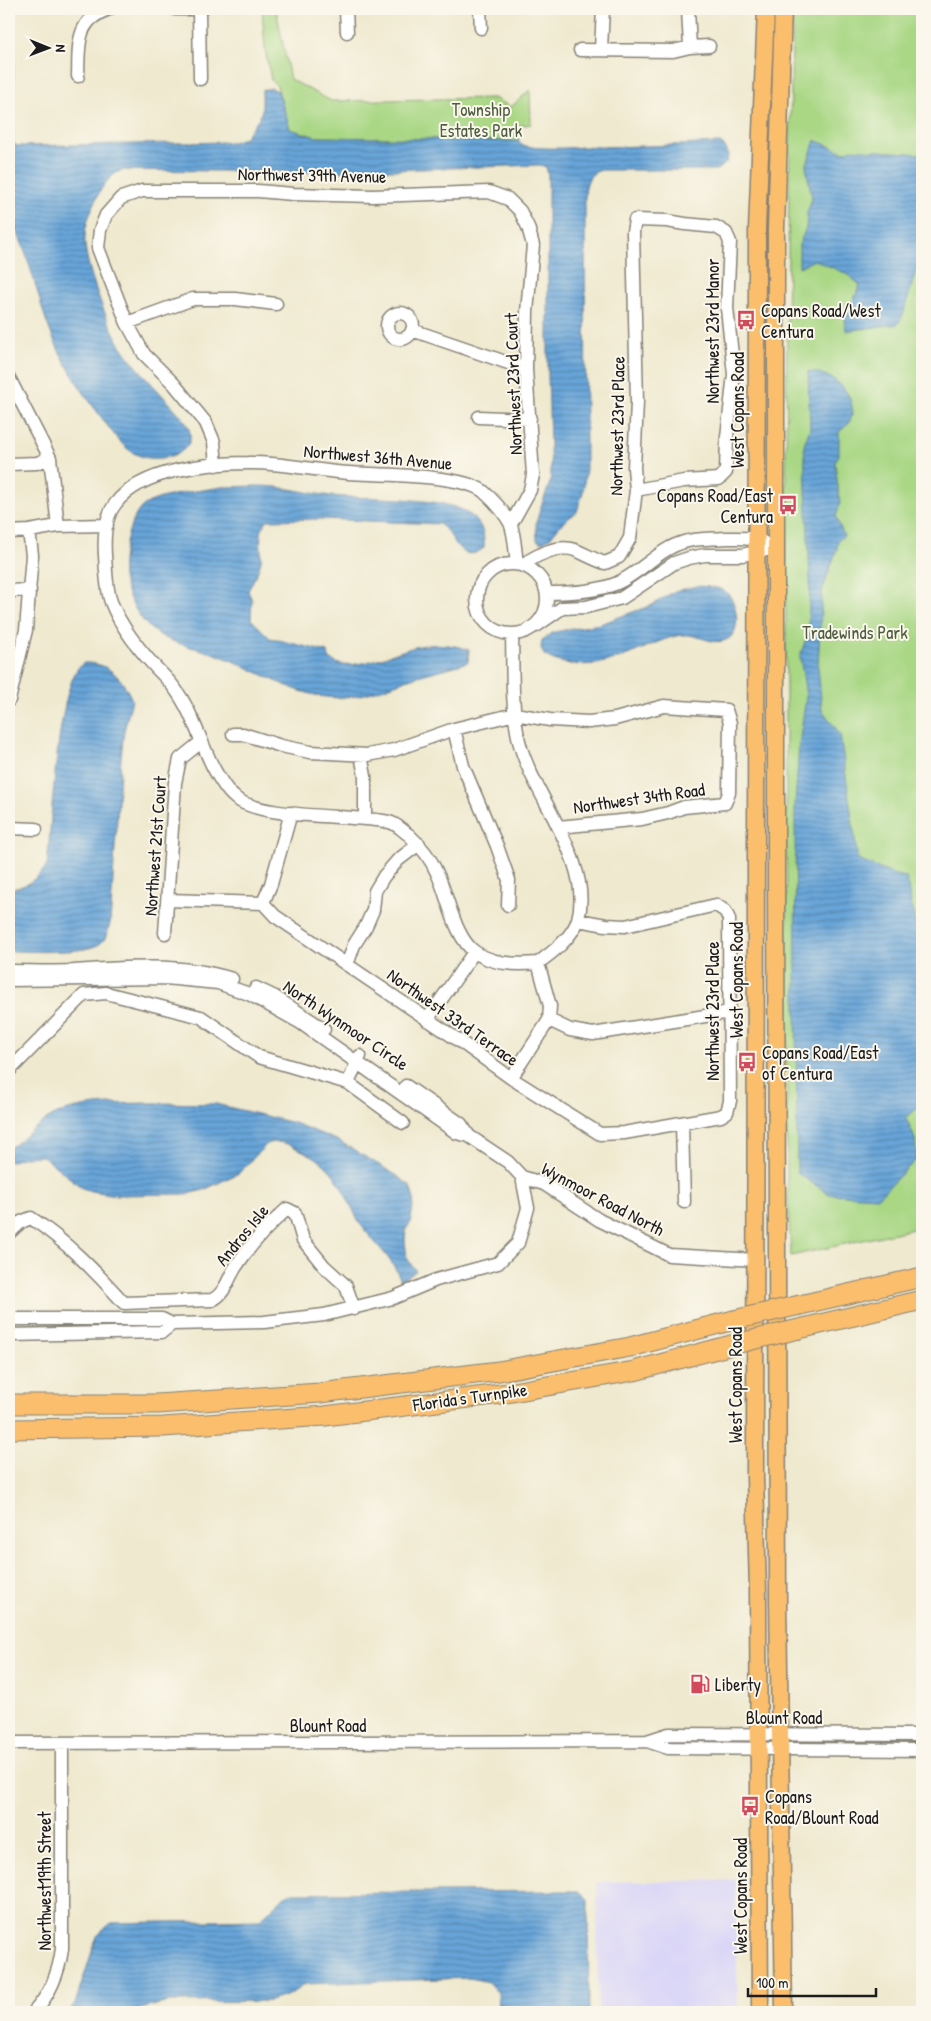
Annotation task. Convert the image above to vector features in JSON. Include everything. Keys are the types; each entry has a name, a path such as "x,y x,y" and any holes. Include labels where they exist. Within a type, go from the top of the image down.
{"highway":[{"name":"Florida's Turnpike","path":"9,1404 157,1404 320,1393 498,1371 630,1347 734,1320 922,1277"},
{"name":"Florida's Turnpike","path":"9,1429 163,1427 325,1416 501,1394 634,1371 735,1344 922,1300"}],"main road":[{"name":"West Copans Road","path":"760,2012 759,1741 755,1477 756,546 757,229 766,9"},
{"path":"783,9 777,190 776,548 778,1458 784,2012"},
{"path":"757,304 776,305"},
{"path":"756,1036 777,1037"},
{"path":"756,1260 763,1286 766,1423 769,1450 778,1458"},
{"path":"755,1477 765,1481 769,1487 770,1534 779,1557"}],"street":[{"path":"175,9 201,9 200,79"},
{"path":"346,9 347,32"},
{"path":"480,9 481,28"},
{"path":"601,49 603,9"},
{"path":"688,9 690,47"},
{"path":"78,76 78,46 82,32 88,20 104,11"},
{"path":"580,50 673,50 709,46"},
{"name":"Northwest 39th Avenue","path":"127,323 98,248 100,230 106,215 121,198 142,192 258,191 373,196 489,192 508,199 520,212"},
{"name":"Northwest 23rd Court","path":"511,524 530,490 533,475 526,369 527,312 533,245 528,227 520,212"},
{"name":"Northwest 23rd Manor","path":"635,220 716,226 726,233 730,242 727,308 734,374 727,437 726,472 718,479 684,481 636,490"},
{"name":"Northwest 23rd Place","path":"520,564 562,548 574,550 605,563 618,557 630,538 636,490 634,468 637,402 633,232 635,220"},
{"path":"276,304 235,299 193,299 127,323 144,354 174,384 206,424 214,442 216,465 172,471 138,484 115,504 107,525 104,543 110,600 121,622 154,666 173,685 190,711 201,742 215,771 233,797 246,805 291,813 365,818 394,823 419,844 437,872 461,935 474,952 496,962 518,965 538,963 570,934 578,920 581,898 578,877 570,852 533,779 519,742 515,714 512,635"},
{"path":"412,330 526,369"},
{"path":"9,378 50,458 58,526"},
{"path":"479,417 530,419"},
{"path":"9,464 37,463 50,458"},
{"name":"Northwest 36th Avenue","path":"216,465 250,462 340,473 459,481 481,490 497,505 511,524 520,564"},
{"path":"9,532 58,526 107,525"},
{"path":"9,700 16,663 26,630 32,555 29,531"},
{"path":"756,546 689,558 674,563 622,598 586,607 562,608 529,631 512,635 502,634 485,622 480,614 477,603 480,586 488,572 497,567 520,564 531,568 545,587 580,592 616,584 668,549 682,542 703,539 776,548"},
{"path":"682,542 689,558"},
{"path":"536,626 543,616 547,605 545,587 541,575 542,566 550,551"},
{"path":"600,588 602,603"},
{"path":"9,591 30,590"},
{"name":"Northwest 34th Road","path":"515,714 550,720 589,722 615,719 664,706 726,710 730,723 729,793 724,803 684,806 668,813 642,819 558,827"},
{"path":"232,734 244,734 281,746 310,752 361,755 394,750 454,729 515,714"},
{"path":"454,729 463,766 498,846 509,880 508,905"},
{"name":"Northwest 21st Court","path":"166,933 175,782 180,759 201,742"},
{"path":"361,755 365,776 365,818"},
{"path":"168,900 263,903 274,876 291,813"},
{"path":"9,828 36,829"},
{"path":"346,965 354,944 366,926 373,910 376,892 384,876 398,860 419,844"},
{"name":"Northwest 33rd Terrace","path":"263,903 275,916 346,965 511,1078 600,1134 624,1134 721,1116 727,1112"},
{"name":"Northwest 23rd Place","path":"578,920 625,926 716,905 725,911 729,919 730,1012 730,1101 727,1112"},
{"path":"427,1020 474,952"},
{"path":"511,1078 549,1020 550,1006 538,963"},
{"name":"North Wynmoor Circle","path":"9,971 105,973 170,969 209,972 250,986 275,997 305,1015 359,1059 461,1124 469,1136 508,1162 522,1177"},
{"path":"105,973 106,993"},
{"name":"North Wynmoor Circle","path":"9,980 73,981 105,973"},
{"path":"9,1071 84,995 106,993 201,1017 259,1057 348,1083 403,1123"},
{"path":"549,1020 570,1030 594,1034 730,1012"},
{"path":"348,1083 359,1059"},
{"path":"682,1123 684,1202"},
{"path":"9,1319 162,1320 172,1324 264,1322 324,1315 354,1309 393,1298 436,1280 498,1263 518,1243 521,1234 528,1208 522,1177"},
{"name":"Wynmoor Road North","path":"522,1177 544,1184 599,1220 669,1255 756,1260"},
{"name":"Andros Isle","path":"9,1233 21,1222 31,1218 46,1228 91,1268 124,1303 212,1300 219,1296 246,1253 274,1220 287,1209 295,1213 303,1240 324,1266 346,1286 354,1309"},
{"path":"169,1301 172,1324"},
{"path":"9,1334 162,1332 172,1324"},
{"name":"Blount Road","path":"9,1743 647,1741 669,1734 922,1750"},
{"name":"Blount Road","path":"780,1742 922,1735"},
{"name":"Northwest19th Street","path":"34,2012 52,1985 58,1971 62,1949 62,1743"}],"shaded area":[{"path":"735,1880 738,2012 598,2012 597,1882"}],"green space":[{"name":"Township Estates Park","path":"262,9 276,9 290,79 331,101 494,98 511,107 530,90 531,124 518,126 519,141 316,137 290,129 277,86 271,80 265,49"},
{"name":"Tradewinds Park","path":"793,9 922,9 922,1227 791,1256 787,1178 786,447"}],"water":[{"path":"9,9 14,9 13,141 18,146 233,142 244,138 259,118 262,110 262,90 271,88 278,91 290,129 316,137 519,141 521,145 545,148 720,143 723,145 727,151 727,162 716,170 602,170 592,175 587,183 585,193 586,469 583,492 577,512 562,523 550,538 541,543 537,540 536,524 551,480 548,375 548,175 546,167 540,165 329,172 122,170 117,173 102,188 87,224 85,247 87,259 105,314 115,335 137,367 183,418 190,434 187,446 177,454 170,456 151,458 127,449 87,398 58,349 47,323 21,241 9,215"},
{"path":"815,140 844,152 852,149 922,154 922,250 903,315 898,324 846,331 845,320 860,285 847,274 815,260 799,267 799,245 806,228 807,213 812,198 806,167"},
{"path":"808,371 825,375 839,383 848,394 852,407 850,421 839,432 839,455 835,462 840,504 836,517 844,536 838,540 837,549 822,591 818,667 822,710 840,734 858,860 895,875 906,877 918,939 922,946 922,1104 906,1118 915,1139 917,1159 878,1197 829,1194 797,1173 795,805 799,745 806,696 800,656 808,633 810,581 804,444 810,429"},
{"path":"269,486 332,496 420,500 452,506 469,514 480,526 484,536 484,548 475,553 468,554 458,547 439,524 321,519 267,520 261,535 261,555 258,572 248,591 252,600 251,619 270,638 328,652 329,658 337,663 347,665 359,664 410,648 438,644 457,646 469,650 468,662 352,697 326,697 299,690 236,662 167,639 158,634 146,624 138,613 124,582 124,554 133,522 142,507 157,499 222,487"},
{"path":"698,586 720,589 731,597 737,617 735,631 726,640 710,641 688,635 676,636 613,660 578,665 555,660 544,655 541,648 542,640 554,632 600,624 652,605 675,591"},
{"path":"84,663 100,665 114,673 124,685 132,700 124,731 121,758 110,924 102,942 85,949 72,951 9,951 9,889 21,887 31,881 47,865 61,723 67,695 75,674"},
{"path":"152,1103 216,1104 294,1123 339,1141 396,1175 410,1186 414,1199 411,1220 406,1230 405,1240 407,1258 416,1271 401,1280 388,1257 360,1223 331,1171 308,1153 286,1143 274,1142 267,1144 239,1173 204,1190 187,1194 116,1195 91,1191 82,1188 43,1156 24,1157 9,1162 9,1148 41,1124 64,1111 88,1106"},
{"path":"579,1891 588,1899 589,2012 499,2012 498,1993 488,1982 470,1978 305,1984 289,1995 270,2001 169,2002 134,2012 69,2012 75,2004 97,1936 111,1923 260,1920 288,1893"}],"place":[{"name":"Copans Road/West Centura","path":"746,320"},
{"name":"Copans Road/East Centura","path":"788,505"},
{"name":"Copans Road/East of Centura","path":"747,1062"},
{"name":"Liberty","path":"700,1684"},
{"name":"Copans Road/Blount Road","path":"750,1806"}]}
